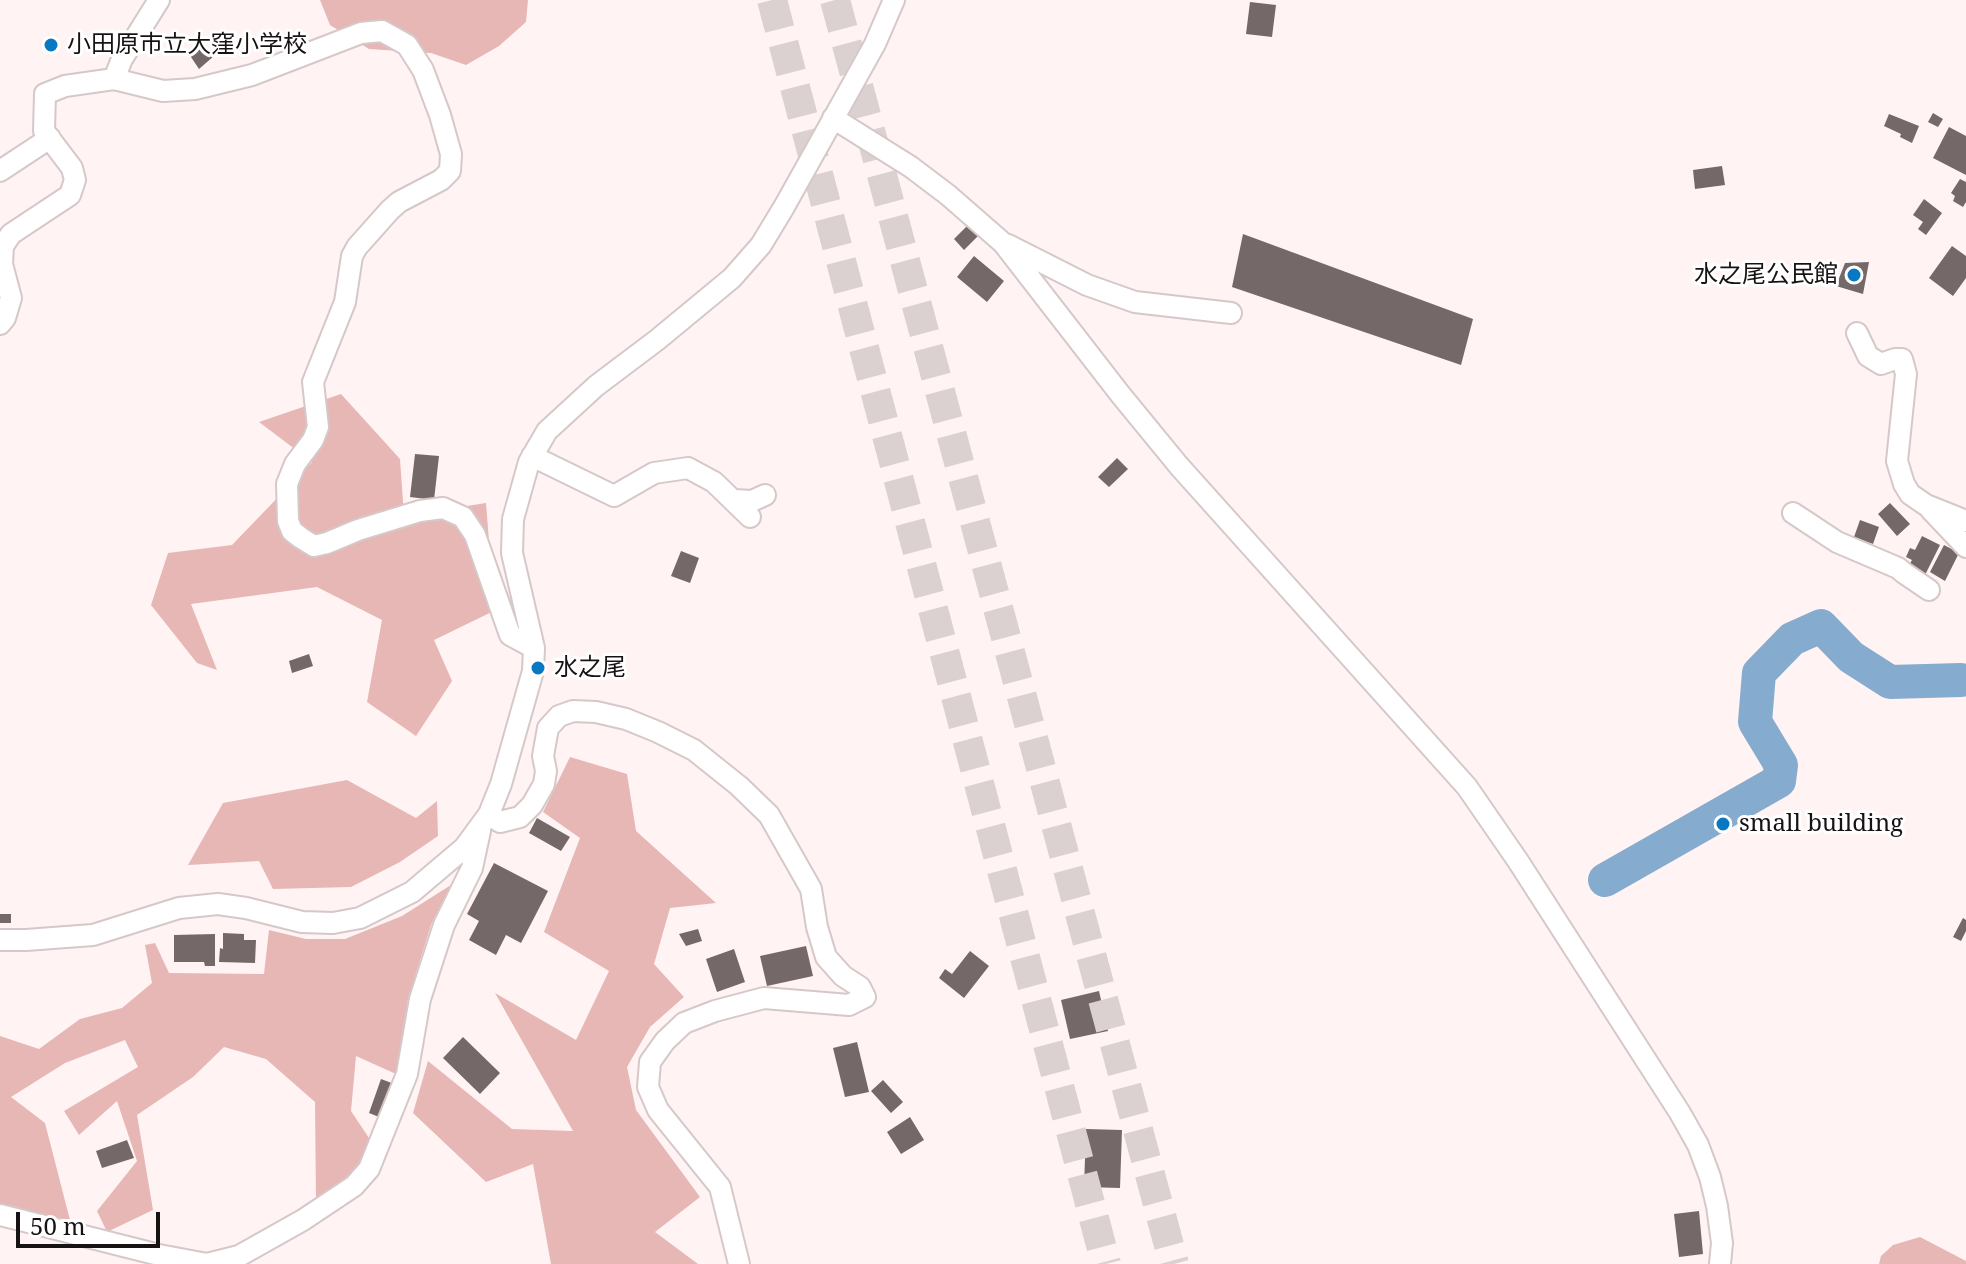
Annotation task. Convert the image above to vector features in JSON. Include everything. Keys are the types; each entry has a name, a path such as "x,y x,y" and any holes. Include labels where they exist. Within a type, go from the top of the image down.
{"street":[{"path":"114,79 122,59 159,0"},
{"path":"0,1215 207,1264 239,1256 303,1220 354,1186 369,1169 407,1074 420,999 444,925 472,868 485,819 501,784 533,671 534,648 512,553 513,519 532,456 547,431 596,386 732,278 761,245 880,36 894,0"},
{"path":"0,324 11,298 2,264 3,246 11,234 70,195 75,180 72,168 44,131 45,94 88,81 114,79 163,91 195,89 252,75 361,33 382,31 407,45 423,70 440,115 451,154 450,171 441,180 399,202 352,256 345,302 313,382 318,427 313,440 295,464 287,484 288,521 292,531 314,546 420,511 443,508 463,517 475,535 510,635 534,648"},
{"path":"833,118 911,167 1003,243 1179,466 1467,787 1518,861 1698,1145 1717,1206 1722,1243 1720,1264"},
{"path":"0,171 50,138"},
{"path":"1003,243 1087,285 1135,302 1231,313"},
{"path":"1857,333 1868,356 1881,364 1902,359 1906,374 1897,461 1904,484 1910,494 1926,505 1966,547"},
{"path":"532,456 614,496 654,473 688,468 714,482 750,517"},
{"path":"734,500 752,501 765,495"},
{"path":"1926,505 1966,521"},
{"path":"1793,513 1837,542 1898,568 1929,590"},
{"path":"1898,568 1899,545"},
{"path":"485,819 500,822 520,817 532,805 544,784 546,771 543,756 548,728 559,716 573,711 596,712 626,719 694,750 769,815 811,889 826,957 843,976 860,987 865,997 849,1005 764,998 715,1011 684,1023 665,1041 650,1062 648,1087 658,1110 720,1187 739,1264"},
{"path":"0,940 93,935 179,908 218,904 302,922 333,923 360,918 412,892 464,848 485,819"}],"shaded area":[{"path":"320,0 528,0 526,22 499,46 466,65 431,53 369,49 330,25"},
{"path":"341,394 400,459 404,516 486,503 490,554 504,606 434,640 452,681 416,736 367,702 382,620 317,587 191,604 217,670 197,663 151,605 168,553 232,545 312,462 259,422"},
{"path":"570,757 627,774 636,831 716,903 670,908 654,964 684,997 650,1027 627,1067 636,1110 700,1197 655,1232 698,1264 551,1264 533,1164 486,1182 413,1113 428,1061 512,1129 573,1131 495,993 576,1040 609,971 544,932 580,838 543,812"},
{"path":"347,780 416,818 437,801 438,836 400,862 351,887 273,889 259,861 188,865 223,803"},
{"path":"451,885 431,925 408,999 396,1074 356,1056 351,1111 371,1141 358,1169 316,1202 315,1102 266,1059 224,1047 193,1077 137,1115 153,1210 107,1232 97,1211 137,1161 117,1101 79,1135 64,1111 138,1067 125,1040 65,1063 11,1097 45,1123 71,1224 0,1204 0,1036 39,1049 80,1019 122,1008 152,983 145,945 155,943 169,973 264,974 269,930 306,939 345,939 402,916"},
{"path":"1920,1237 1966,1261 1966,1264 1879,1264 1881,1256 1893,1245"}],"building":[{"path":"1250,2 1276,5 1272,37 1246,34"},
{"path":"200,40 214,56 199,69 187,51"},
{"path":"1933,113 1943,119 1938,127 1928,122"},
{"path":"1889,114 1919,126 1912,143 1884,126"},
{"path":"1949,127 1966,136 1966,175 1933,158"},
{"path":"1722,166 1725,185 1695,189 1693,170"},
{"path":"1960,179 1966,182 1963,207 1953,201 1955,196 1951,193"},
{"path":"1924,199 1942,213 1926,235 1918,229 1923,222 1913,215"},
{"path":"972,221 982,232 964,250 954,239"},
{"path":"1243,234 1473,319 1461,365 1232,287"},
{"path":"1952,246 1966,256 1966,278 1953,296 1929,278"},
{"path":"974,256 1004,281 987,302 957,277"},
{"name":"水之尾公民館","path":"1869,262 1863,294 1836,286 1845,263"},
{"path":"415,454 439,456 434,500 410,497"},
{"path":"1117,458 1128,469 1109,487 1098,477"},
{"path":"1890,503 1910,524 1897,536 1878,514"},
{"path":"1860,520 1879,527 1873,544 1854,537"},
{"path":"1922,536 1940,545 1925,575 1908,567 1912,560 1906,557 1910,548 1915,550"},
{"path":"1944,545 1959,553 1945,581 1930,572"},
{"path":"681,551 699,558 690,583 671,576"},
{"path":"309,654 313,666 292,673 289,661"},
{"name":"small building","path":"1729,816 1733,824 1717,832 1713,824"},
{"path":"537,818 570,837 561,851 529,833"},
{"path":"494,863 548,891 521,943 506,935 496,955 469,940 479,921 467,914"},
{"path":"0,914 11,914 11,923 0,923"},
{"path":"1963,918 1966,920 1966,931 1961,941 1953,937"},
{"path":"698,929 702,941 686,946 679,934"},
{"path":"223,933 244,934 244,940 256,940 255,963 219,962"},
{"path":"215,934 215,966 205,966 204,962 174,962 174,935"},
{"path":"806,946 813,976 767,986 760,956"},
{"path":"734,949 745,982 717,992 706,959"},
{"path":"970,951 989,966 964,998 939,978 945,969 952,974"},
{"path":"1099,991 1108,1031 1070,1039 1061,1000"},
{"path":"463,1037 500,1073 480,1094 443,1058"},
{"path":"857,1042 869,1092 845,1097 833,1048"},
{"path":"381,1079 397,1085 384,1119 369,1113"},
{"path":"883,1080 903,1102 891,1113 871,1091"},
{"path":"910,1117 924,1140 901,1154 887,1132"},
{"path":"1086,1129 1122,1130 1120,1188 1084,1187"},
{"path":"127,1140 134,1158 102,1168 96,1151"},
{"path":"1699,1211 1703,1254 1679,1257 1674,1214"}],"waterway":[{"path":"1605,880 1779,781 1781,765 1755,722 1759,673 1792,639 1821,626 1851,657 1890,682 1961,680"}],"tunnel":[{"path":"772,0 1106,1264"},
{"path":"835,0 1174,1264"}],"place":[{"name":"小田原市立大窪小学校","path":"51,45"},
{"name":"水之尾公民館","path":"1854,275"},
{"name":"水之尾","path":"538,668"},
{"name":"small building","path":"1723,824"}]}
